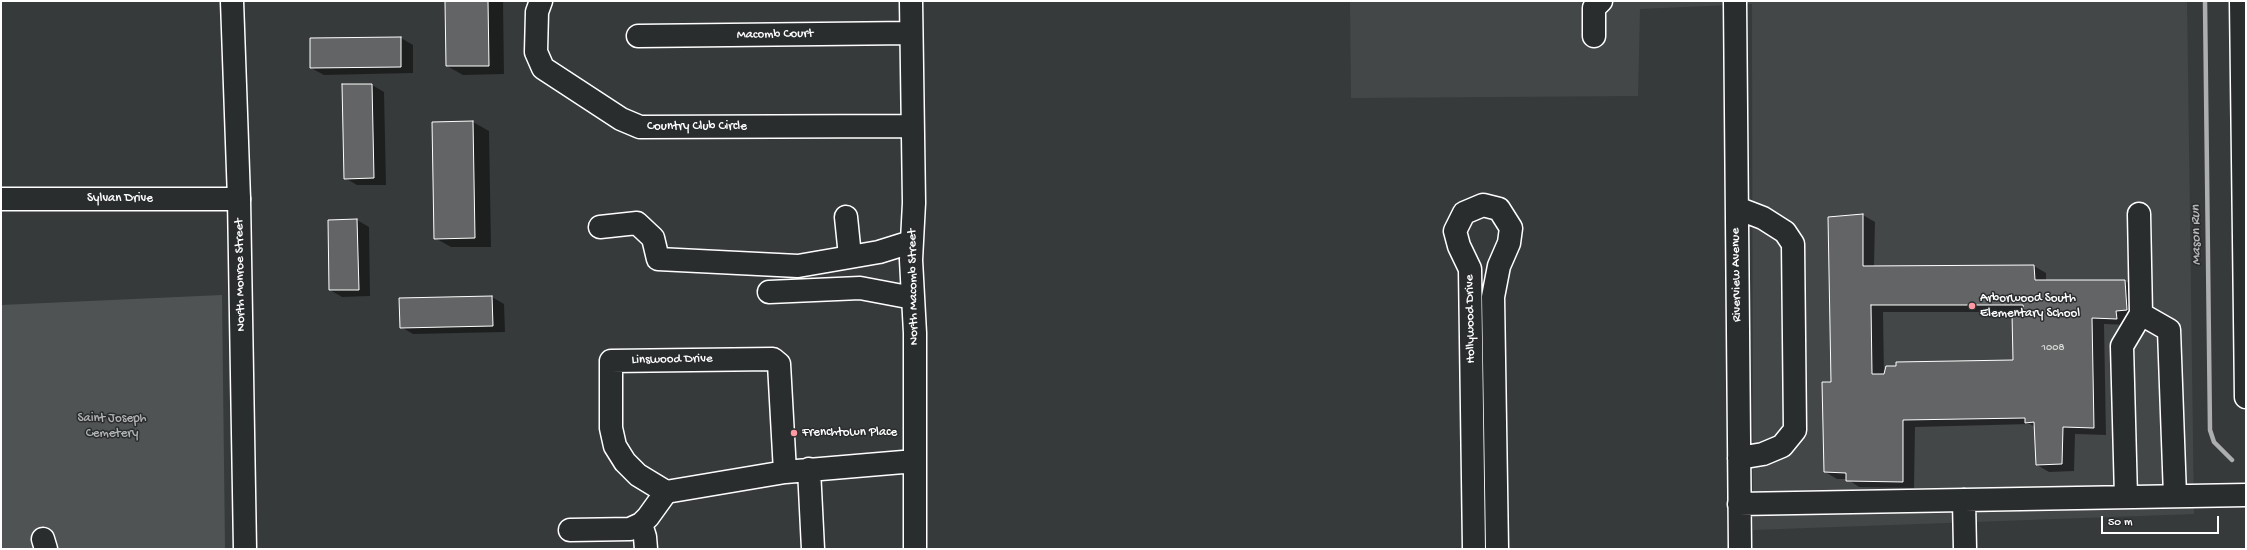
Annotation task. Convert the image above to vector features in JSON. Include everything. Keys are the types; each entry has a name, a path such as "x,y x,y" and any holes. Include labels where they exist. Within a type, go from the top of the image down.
{"street":[{"name":"North Monroe Street","path":"232,1 235,37 239,199 245,549"},
{"name":"Country Club Circle","path":"541,1 537,12 536,52 543,68 621,119 640,127 911,126"},
{"name":"North Macomb Street","path":"911,1 911,126 914,203 912,242 915,549"},
{"path":"1594,36 1594,8 1601,1"},
{"name":"Riverview Avenue","path":"1734,1 1740,549"},
{"path":"2241,1 2246,212 2246,397"},
{"name":"Macomb Court","path":"638,36 911,33"},
{"name":"Sylvan Drive","path":"1,199 239,199"},
{"name":"Hollywood Drive","path":"1474,549 1470,269 1459,246 1455,231 1464,213 1483,205 1498,209 1511,228 1509,243 1499,266 1493,297 1497,549"},
{"path":"1737,208 1763,218 1785,232 1793,244 1795,399 1795,430 1782,446 1763,454 1739,458"},
{"path":"2126,497 2122,346 2141,314 2139,214"},
{"path":"846,217 850,256"},
{"path":"600,227 637,223 654,238 658,259 798,266 879,252 912,242"},
{"path":"769,292 860,288 913,298"},
{"path":"2141,314 2169,330 2175,496"},
{"name":"Linswood Drive","path":"666,492 638,475 624,462 615,446 611,428 611,361 773,359 779,364 785,472"},
{"path":"570,530 630,529 641,524 666,492 809,469 915,461"},
{"path":"809,469 813,549"},
{"path":"1740,504 2246,495"},
{"path":"1964,500 1965,549"},
{"path":"641,524 645,537 646,549"}],"shaded area":[{"name":"Arborwood South Elementary School","path":"1350,1 2187,1 2194,514 1753,530 1752,4 1640,9 1638,96 1351,98"}],"green space":[{"name":"Saint Joseph Cemetery","path":"222,295 225,549 1,549 1,305"}],"building":[{"path":"445,1 488,1 489,66 446,66"},
{"path":"401,37 401,67 310,68 310,38"},
{"path":"342,84 372,84 374,178 344,179"},
{"path":"473,121 475,238 434,239 432,122"},
{"path":"1863,214 1863,266 2034,265 2035,280 2125,280 2127,310 2116,311 2117,319 2092,318 2094,428 2063,427 2062,464 2036,465 2034,422 2025,423 2025,418 1903,420 1903,482 1846,481 1846,473 1824,472 1822,382 1831,382 1828,217","holes":["1871,305 2023,305 2024,314 2012,314 2013,360 1896,362 1896,366 1886,366 1884,374 1872,374"]},
{"path":"357,219 359,290 329,290 328,220"},
{"path":"492,296 493,326 400,328 399,298"}],"waterway":[{"name":"Mason Run","path":"2205,1 2210,430 2214,442 2232,460"}],"place":[{"name":"Arborwood South Elementary School","path":"1972,306"},
{"name":"Frenchtown Place","path":"794,433"}]}
